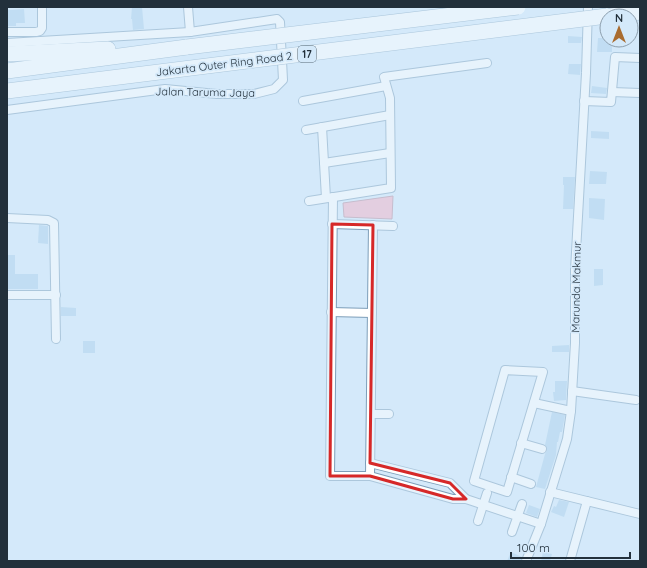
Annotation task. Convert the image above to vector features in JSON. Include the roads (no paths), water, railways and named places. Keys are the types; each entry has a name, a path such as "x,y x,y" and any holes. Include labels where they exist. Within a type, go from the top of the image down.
{"highway":[{"name":"Jakarta Outer Ring Road 2","path":"7,71 187,47 518,7"},
{"name":"Jakarta Outer Ring Road 2","path":"7,91 599,17"},
{"path":"7,54 187,47"}],"street":[{"path":"7,32 40,31 42,28 42,7"},
{"path":"188,7 190,32"},
{"name":"Marunda Makmur","path":"526,561 541,524 567,440 571,411 575,343 575,270 588,7"},
{"name":"Jalan Taruma Jaya","path":"7,44 190,32 277,19 280,22 283,80 274,89 254,94 218,94 165,89 7,110"},
{"path":"584,101 611,102 614,57 640,58"},
{"path":"309,200 391,188 390,98 384,77 487,63"},
{"path":"303,101 386,86"},
{"path":"612,92 640,93"},
{"path":"306,130 390,115"},
{"path":"322,127 324,163 332,224 330,476 370,476 453,499 466,499 541,524"},
{"path":"324,163 390,153"},
{"path":"7,218 48,220 54,223 56,338"},
{"path":"332,224 393,226"},
{"path":"370,476 373,225"},
{"path":"7,295 56,295"},
{"path":"331,312 372,313"},
{"path":"505,370 543,372 534,403 506,492 474,481 505,370"},
{"path":"572,391 636,400"},
{"path":"534,403 571,411"},
{"path":"371,414 389,414"},
{"path":"521,443 542,449"},
{"path":"370,463 450,483 466,499"},
{"path":"511,477 531,484"},
{"path":"550,492 640,514"},
{"path":"478,522 487,493"},
{"path":"570,561 587,501"},
{"path":"512,532 522,504"}]}
